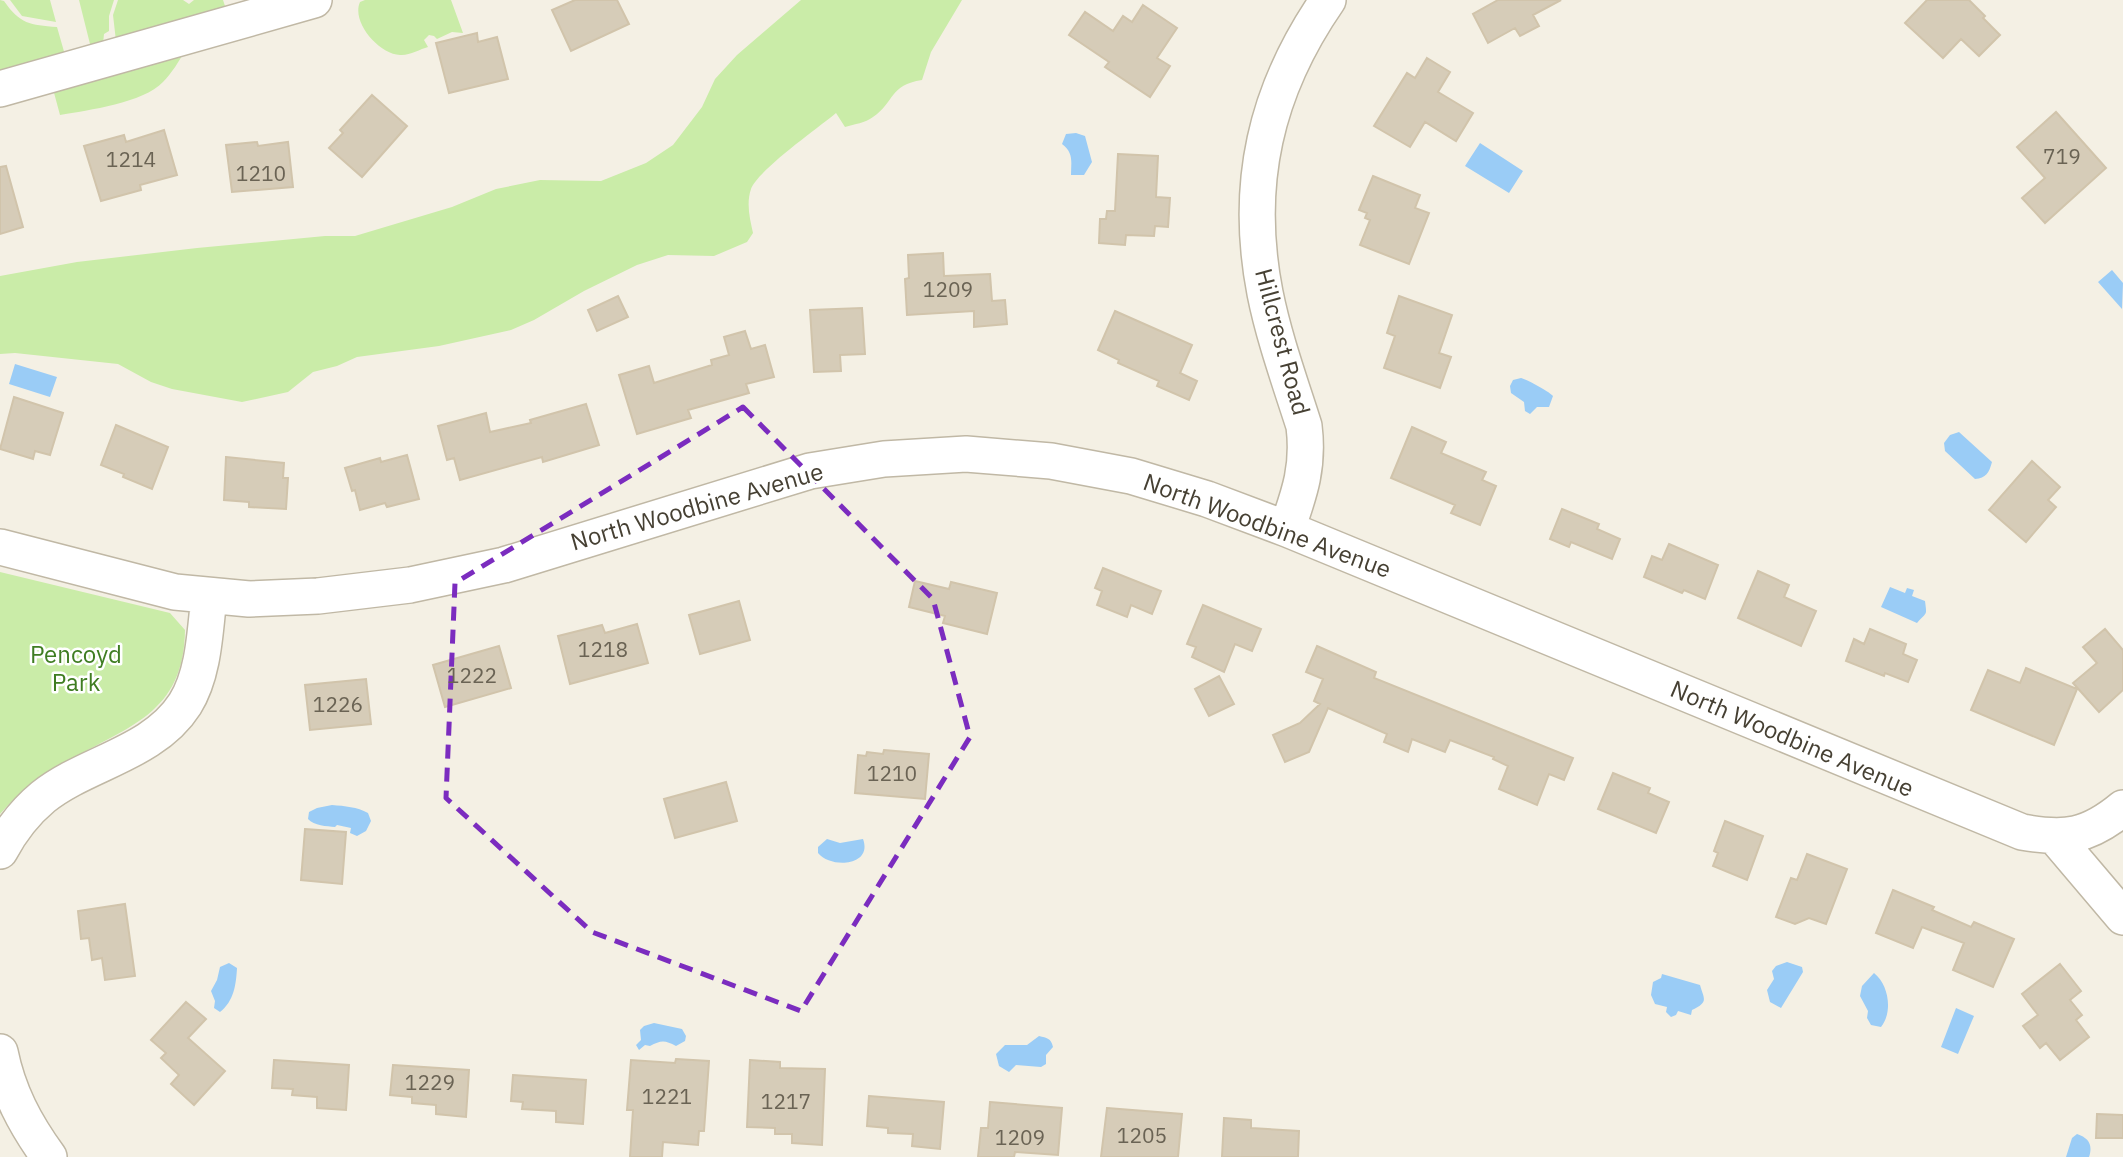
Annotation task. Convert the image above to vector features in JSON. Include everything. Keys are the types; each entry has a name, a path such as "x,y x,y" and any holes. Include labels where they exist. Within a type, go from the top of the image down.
{"street":[{"path":"0,89 314,0"},
{"name":"Hillcrest Road","path":"1287,529 1301,489 1307,447 1304,426 1266,295 1258,236 1258,185 1264,143 1282,82 1296,50 1328,0"},
{"name":"North Woodbine Avenue","path":"0,547 175,592 249,599 318,596 410,585 504,565 810,471 898,458 965,454 1051,461 1130,476 1206,499 1287,529 1997,824 2056,838 2091,828 2123,808"},
{"path":"0,851 8,835 43,797 133,749 173,720 186,703 195,681 209,596"},
{"path":"2056,838 2123,917"},
{"path":"0,1052 13,1099 27,1127 49,1157"}],"highlighted area":[{"path":"743,407 933,599 970,737 801,1011 592,932 446,798 455,583"}],"green space":[{"path":"0,0 26,22 57,27 65,55 0,74"},
{"path":"10,0 50,0 56,22 22,16"},
{"path":"79,0 114,0 109,16 109,31 104,34 103,44 91,48"},
{"path":"118,0 183,0 189,4 194,0 223,0 226,9 116,41 113,15"},
{"path":"451,0 463,33 452,32 437,39 429,35 424,40 428,47 407,54 392,53 376,43 363,27 358,10 360,2"},
{"path":"801,0 962,0 931,52 922,80 911,82 898,90 880,111 863,122 845,127 836,113 776,161 756,181 749,200 753,233 747,242 714,256 668,255 637,265 511,330 439,346 357,357 313,372 288,392 242,402 172,389 151,382 118,364 15,353 0,354 0,276 77,262 197,248 325,236 355,236 452,207 496,189 540,180 601,181 646,163 673,145 702,107 715,79 737,55"},
{"path":"185,51 163,82 143,95 86,111 60,115 53,89"},
{"name":"Pencoyd Park","path":"0,572 170,613 185,630 182,658 175,681 149,714 40,778 0,814"}],"water":[{"path":"1066,134 1085,136 1092,162 1084,175 1071,175 1070,154 1062,144"},
{"path":"1480,143 1523,171 1509,193 1465,166"},
{"path":"2112,270 2123,283 2122,309 2098,282"},
{"path":"15,364 57,377 50,397 9,384"},
{"path":"1521,378 1553,396 1549,407 1537,407 1530,414 1525,411 1524,402 1511,393 1510,386 1513,380"},
{"path":"1959,432 1992,462 1984,476 1975,479 1945,451 1944,443 1950,435"},
{"path":"1890,587 1905,593 1907,588 1914,590 1912,596 1925,601 1926,614 1917,623 1881,607"},
{"path":"332,805 368,813 371,821 366,831 357,836 350,833 351,828 321,825 308,819 309,812"},
{"path":"827,839 840,843 863,839 862,855 857,860 841,863 824,858 818,853 818,847"},
{"path":"1787,962 1802,967 1803,972 1781,1008 1770,1002 1767,990 1774,979 1772,971 1776,966"},
{"path":"229,963 237,968 235,986 231,998 220,1012 214,1008 215,1001 211,991 220,967"},
{"path":"1874,973 1883,984 1888,999 1887,1014 1881,1027 1871,1025 1867,1018 1868,1011 1860,996 1862,986"},
{"path":"1662,974 1700,985 1704,1000 1692,1010 1691,1015 1678,1011 1671,1017 1666,1012 1667,1007 1655,1004 1651,995 1653,982 1661,978"},
{"path":"1956,1008 1974,1016 1958,1054 1941,1047"},
{"path":"654,1023 682,1029 686,1036 685,1041 676,1046 660,1042 645,1045 639,1050 636,1045 641,1040 640,1030"},
{"path":"1039,1036 1050,1040 1053,1047 1046,1055 1046,1064 1041,1067 1016,1065 1009,1072 999,1066 996,1054 1005,1045 1027,1045"},
{"path":"2077,1134 2089,1142 2089,1157 2066,1157 2072,1138"}],"building":[{"path":"575,0 617,0 629,24 571,51 552,10"},
{"path":"1498,0 1561,0 1533,15 1539,26 1520,36 1515,28 1488,43 1473,14"},
{"path":"1927,0 1969,0 2000,35 1979,56 1961,39 1943,58 1905,23"},
{"path":"1143,5 1177,28 1157,58 1170,66 1150,97 1105,67 1109,62 1069,35 1085,12 1113,31 1123,16 1132,22"},
{"path":"477,33 478,42 497,37 508,79 449,93 436,43"},
{"path":"1427,58 1450,72 1438,92 1473,113 1456,141 1425,122 1410,147 1374,126 1407,73 1415,78"},
{"path":"372,95 407,126 362,177 329,148 343,133 340,130"},
{"path":"2056,112 2106,168 2045,223 2022,198 2045,178 2017,147"},
{"path":"164,130 177,175 140,185 141,190 101,201 84,146 124,135 126,142"},
{"path":"257,142 258,146 288,142 293,187 232,192 226,145"},
{"path":"1118,154 1158,156 1156,197 1170,198 1168,227 1155,226 1154,236 1126,235 1125,245 1099,243 1100,219 1106,219 1107,211 1115,211"},
{"path":"6,166 23,227 0,234 0,167"},
{"path":"1373,176 1420,195 1415,208 1429,213 1409,264 1360,245 1370,220 1365,218 1367,213 1359,210"},
{"path":"943,253 944,276 990,274 992,301 1005,300 1007,324 974,327 974,311 907,315 905,279 909,278 908,255"},
{"path":"618,296 628,317 597,331 588,310"},
{"path":"1399,296 1452,315 1439,353 1451,357 1440,388 1384,368 1395,336 1387,333"},
{"path":"862,308 865,354 840,355 841,371 814,372 810,310"},
{"path":"1115,311 1192,345 1180,373 1197,381 1189,400 1157,386 1159,381 1118,363 1119,360 1098,350"},
{"path":"745,331 751,349 765,345 774,377 746,384 749,393 688,410 691,418 637,434 619,375 649,366 654,383 712,365 711,360 729,355 724,337"},
{"path":"14,397 63,413 50,455 35,451 33,459 0,449"},
{"path":"586,404 599,445 543,462 542,457 460,480 454,458 447,460 438,426 486,413 490,432 531,423 530,420"},
{"path":"116,425 168,447 152,489 101,465"},
{"path":"1412,427 1446,442 1441,453 1486,472 1482,480 1496,486 1480,525 1451,513 1455,505 1391,478"},
{"path":"407,455 419,499 387,507 385,503 360,510 345,468 380,458 381,462"},
{"path":"226,457 284,463 283,478 288,478 286,509 249,507 249,502 224,500"},
{"path":"2032,461 2060,487 2048,500 2056,507 2026,542 1989,510"},
{"path":"1562,509 1599,524 1597,529 1620,539 1612,559 1571,542 1569,547 1550,539"},
{"path":"1669,544 1718,565 1705,599 1684,590 1682,593 1644,577 1652,556 1662,560"},
{"path":"1103,568 1161,591 1152,614 1131,605 1127,617 1097,605 1102,591 1095,588"},
{"path":"1758,571 1789,585 1784,597 1816,611 1801,646 1738,618"},
{"path":"915,581 949,589 951,582 997,593 987,634 943,623 945,616 909,607"},
{"path":"739,601 750,640 700,654 689,615"},
{"path":"1203,605 1261,629 1252,651 1235,644 1224,672 1192,657 1196,647 1187,644"},
{"path":"637,624 648,663 570,684 558,636 602,625 605,633"},
{"path":"1870,629 1906,644 1903,654 1917,660 1908,682 1846,661 1854,639 1864,644"},
{"path":"2105,629 2123,650 2123,690 2099,712 2073,683 2097,663 2083,647"},
{"path":"499,646 511,688 445,707 433,665"},
{"path":"1317,646 1376,672 1374,678 1573,758 1564,780 1549,774 1537,805 1499,789 1508,766 1493,759 1494,757 1450,740 1445,752 1412,739 1408,752 1384,742 1387,734 1328,708 1309,752 1285,762 1273,735 1300,723 1320,704 1314,701 1323,679 1306,672"},
{"path":"2026,668 2077,689 2054,745 1971,710 1988,670 2020,683"},
{"path":"1219,676 1234,704 1209,716 1195,689"},
{"path":"366,679 371,724 310,730 305,685"},
{"path":"884,750 929,754 925,799 855,793 858,755 866,756 867,752 883,754"},
{"path":"1613,773 1650,788 1648,793 1669,802 1656,833 1598,809"},
{"path":"726,782 737,821 675,838 664,799"},
{"path":"1725,821 1763,836 1747,880 1713,866 1718,853 1714,851"},
{"path":"305,829 346,832 342,884 301,880"},
{"path":"1807,854 1847,869 1826,924 1809,918 1795,924 1776,917 1791,878 1797,880"},
{"path":"1893,890 1934,907 1932,910 1971,927 1974,922 2014,939 1993,987 1953,970 1964,943 1922,927 1913,948 1876,933"},
{"path":"125,904 135,976 105,980 102,958 92,960 89,938 81,939 78,911"},
{"path":"2060,964 2081,991 2070,1000 2082,1015 2076,1020 2089,1037 2060,1060 2046,1043 2040,1048 2023,1026 2038,1015 2022,994"},
{"path":"186,1002 206,1019 188,1038 225,1071 194,1105 171,1084 179,1075 161,1058 166,1053 151,1040"},
{"path":"676,1059 709,1061 704,1131 699,1131 698,1145 663,1142 662,1157 630,1157 633,1110 627,1110 631,1060 675,1063"},
{"path":"274,1060 349,1065 346,1110 317,1108 317,1097 292,1095 293,1089 272,1088"},
{"path":"750,1060 780,1062 780,1068 825,1069 822,1145 792,1143 792,1134 775,1134 775,1128 747,1127"},
{"path":"393,1065 469,1070 466,1117 436,1114 436,1105 412,1103 412,1097 390,1095"},
{"path":"513,1075 586,1080 583,1124 556,1122 556,1111 522,1109 523,1102 511,1101"},
{"path":"869,1096 944,1102 940,1149 912,1146 913,1134 888,1133 888,1128 867,1126"},
{"path":"990,1102 1062,1108 1058,1155 1015,1152 1014,1157 978,1157 981,1128 988,1128"},
{"path":"1107,1108 1182,1114 1178,1157 1101,1157"},
{"path":"2097,1114 2123,1115 2123,1138 2096,1138"},
{"path":"1224,1118 1251,1120 1251,1128 1299,1131 1298,1157 1222,1157"}]}
